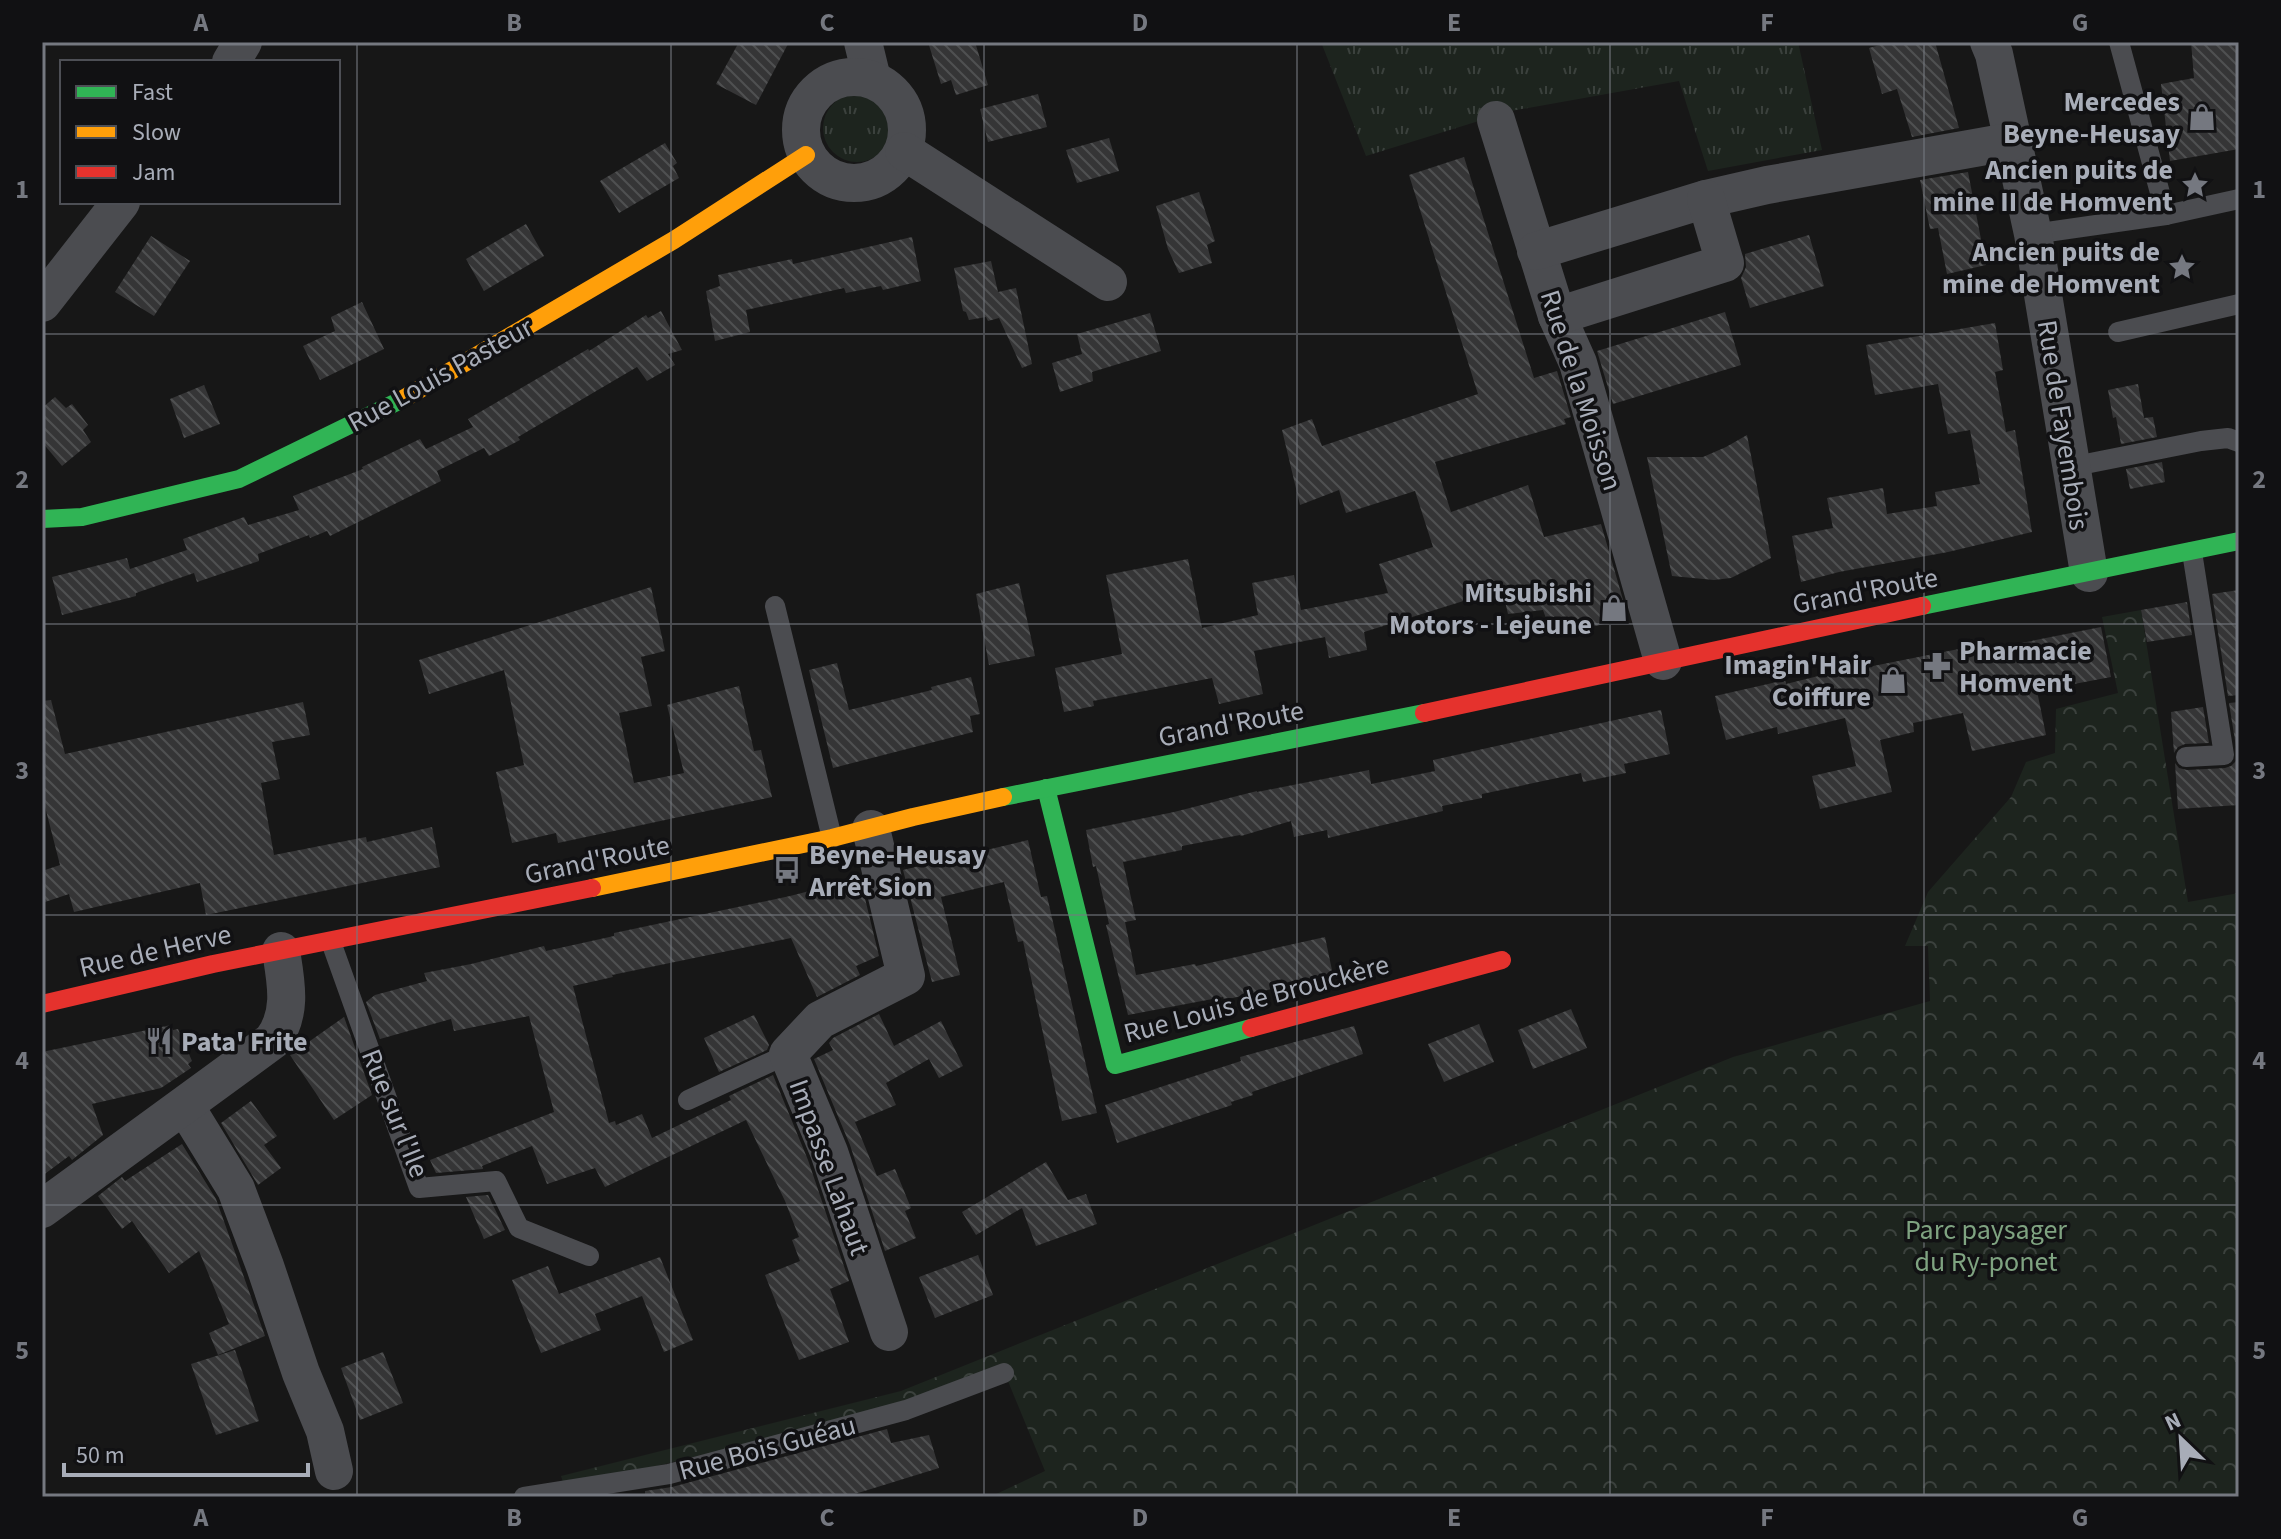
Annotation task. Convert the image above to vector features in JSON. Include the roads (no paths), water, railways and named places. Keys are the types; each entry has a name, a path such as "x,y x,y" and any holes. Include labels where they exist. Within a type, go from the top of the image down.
{"main road":[{"name":"Rue Louis Pasteur","path":"42,519 82,517 239,479 400,401 674,240 806,155"},
{"name":"Grand'Route","path":"281,951 596,889 1046,788 1432,711 2239,541"},
{"name":"Rue Louis de Brouckère","path":"1046,788 1115,1065 1502,960"},
{"name":"Rue de Herve","path":"42,1004 281,951"}],"street":[{"path":"232,60 243,42"},
{"path":"863,42 872,79"},
{"name":"Rue de Fayembois","path":"1989,42 2033,234 2089,573"},
{"path":"854,76 872,79 891,90 903,108 908,129 904,151 892,167 876,179 856,183 836,180 819,170 806,155 801,137 802,119 808,102 820,88 836,79 854,76"},
{"name":"Rue de la Moisson","path":"1496,120 1557,316 1578,363 1663,661"},
{"path":"1536,251 1706,199 1767,185 2014,141"},
{"path":"904,151 1108,282"},
{"path":"1557,316 1725,263 1706,199"},
{"path":"42,303 119,204"},
{"name":"Impasse Lahaut","path":"871,829 906,976 820,1020 788,1054 833,1163 889,1332"},
{"path":"42,1209 262,1050 282,1028 286,1012 281,951"},
{"path":"185,1106 236,1189 301,1373 325,1431 334,1471"}],"lane":[{"path":"2119,42 2166,215"},
{"path":"2033,234 2166,215 2239,199"},
{"path":"2118,332 2239,304"},
{"path":"2070,467 2201,441 2228,438 2239,442"},
{"path":"2186,757 2224,755 2192,552"},
{"path":"775,606 832,838"},
{"name":"Rue sur l'Ile","path":"331,942 419,1188 496,1181 519,1228 589,1256"},
{"path":"688,1100 788,1054"},
{"name":"Rue Bois Guéau","path":"524,1497 669,1474 906,1410 1004,1373"}],"place":[{"name":"Mercedes Beyne-Heusay","path":"2202,117"},
{"name":"Ancien puits de mine II de Homvent","path":"2195,185"},
{"name":"Ancien puits de mine de Homvent","path":"2182,267"},
{"name":"Mitsubishi Motors - Lejeune","path":"1614,608"},
{"name":"Pharmacie Homvent","path":"1937,666"},
{"name":"Imagin'Hair Coiffure","path":"1893,680"},
{"name":"Beyne-Heusay Arrêt Sion","path":"787,870"},
{"name":"Pata' Frite","path":"159,1041"}],"park label":[{"name":"Parc paysager du Ry-ponet","path":"1986,1245"}]}
